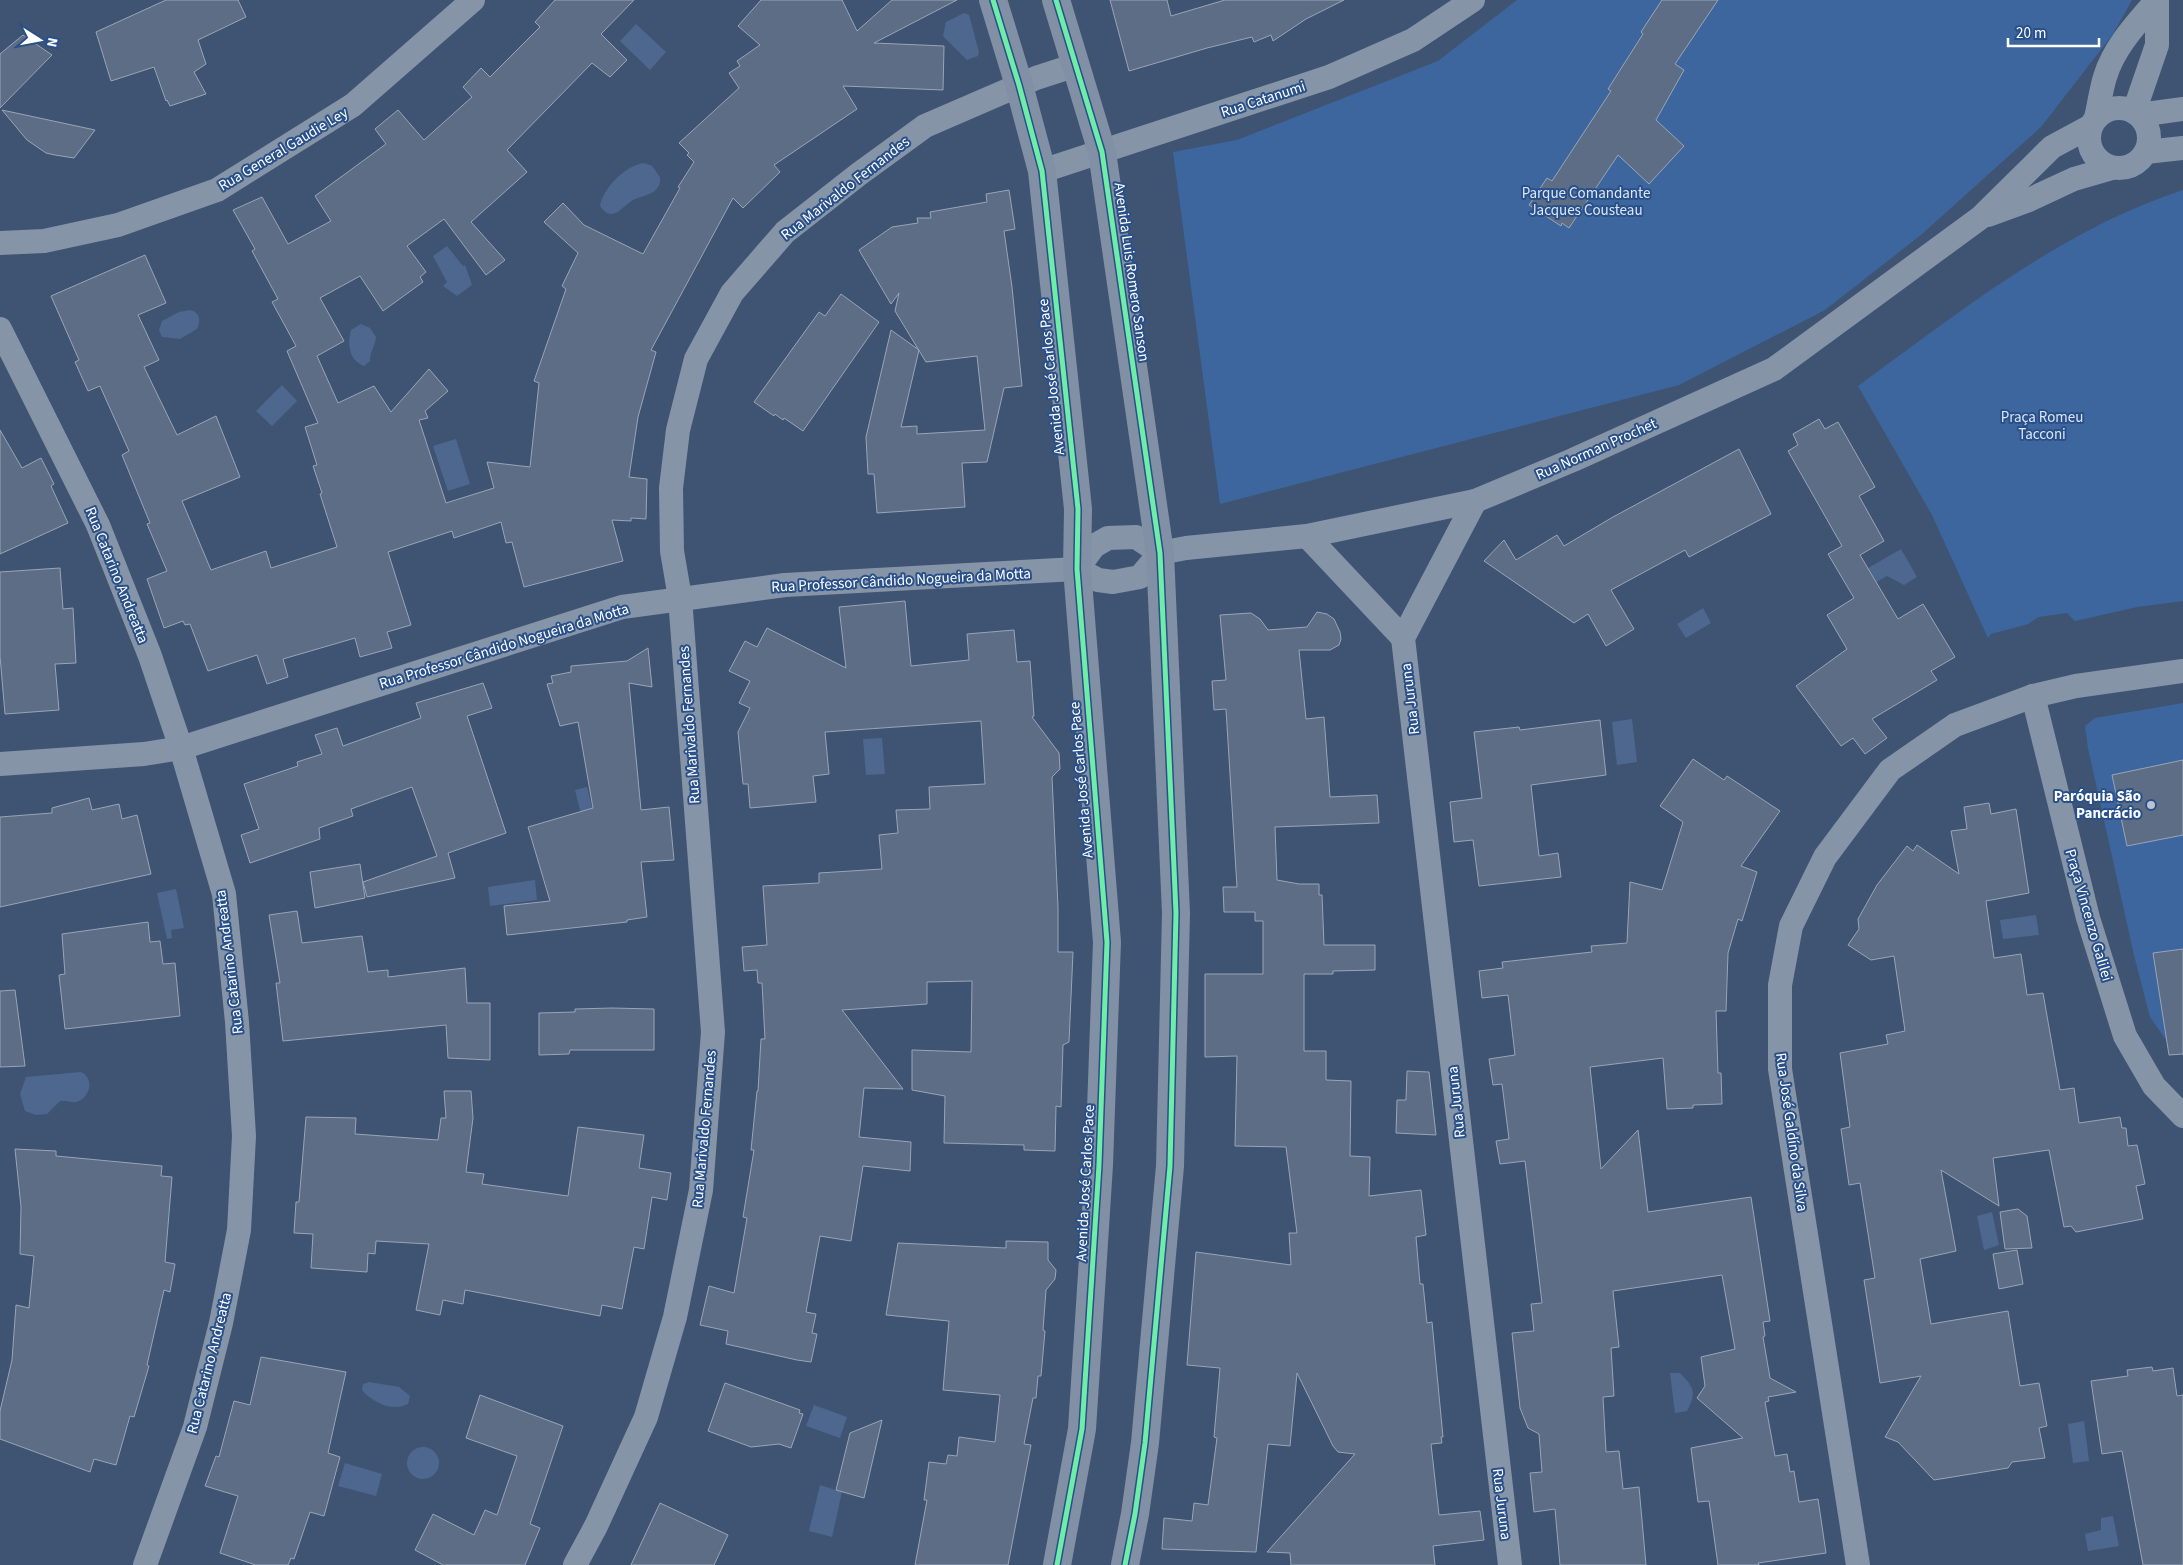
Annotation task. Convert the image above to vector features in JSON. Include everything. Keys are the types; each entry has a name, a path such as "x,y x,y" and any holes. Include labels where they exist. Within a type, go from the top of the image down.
{"main road":[{"name":"Avenida José Carlos Pace","path":"992,0 1020,85 1042,172 1078,509 1077,569 1107,942 1099,1165 1082,1429 1056,1565"},
{"name":"Avenida Luis Romero Sanson","path":"1056,0 1102,152 1160,553"},
{"path":"1125,1565 1135,1514 1145,1443 1170,1166 1176,912 1160,553"}],"street":[{"name":"Rua General Gaudie Ley","path":"0,243 44,241 118,225 217,190 353,105 473,0"},
{"name":"Rua Catanumi","path":"1042,172 1329,77 1413,40 1473,0"},
{"path":"2157,0 2157,45 2137,114 2146,126 2149,139 2146,152 2138,162 2125,168 2112,168 2100,162 2091,152 2089,139 2105,76 2115,54 2129,32 2157,0"},
{"name":"Rua Marivaldo Fernandes","path":"575,1565 596,1526 646,1417 675,1317 701,1190 713,1032 680,598 672,551 671,488 678,430 696,359 732,293 785,232 859,174 925,126 1020,85 1076,65"},
{"path":"2093,122 2107,110 2121,108 2137,114 2183,109"},
{"name":"Rua Norman Prochet","path":"1160,553 1186,548 1307,536 1475,501 1573,460 1774,369 1980,218 2052,147 2093,122"},
{"path":"2146,152 2183,148"},
{"name":"Rua Norman Prochet","path":"1980,218 2029,200 2074,179 2112,168"},
{"name":"Rua Catarino Andreatta","path":"0,329 98,525 150,656 181,748 224,894 237,1022 244,1136 239,1230 221,1322 196,1427 145,1565"},
{"path":"1307,536 1403,638 1475,501"},
{"path":"1136,537 1160,553 1140,577 1113,582 1098,580 1077,569 1094,546 1108,538 1136,537"},
{"name":"Rua Professor Cândido Nogueira da Motta","path":"0,764 144,754 181,748 622,607 785,585 1077,569"},
{"name":"Rua Juruna","path":"1403,638 1510,1565"},
{"name":"Rua José Galdíno da Silva","path":"1858,1565 1780,1069 1780,985 1791,926 1825,857 1890,770 1955,725 2033,696 2076,686 2183,671"},
{"name":"Praça Vincenzo Galilei","path":"2033,696 2088,918 2125,1036 2154,1086 2183,1116"}],"green space":[{"name":"Parque Comandante Jacques Cousteau","path":"1517,0 2132,0 2113,34 2041,127 1922,234 1825,310 1679,385 1220,504 1173,152 1237,140 1438,61"},
{"name":"Praça Romeu Tacconi","path":"2183,190 2183,601 2137,607 2075,621 2067,613 2038,617 2028,624 1991,634 1988,638 1932,515 1858,386 1935,329 2013,275 2054,250 2095,227 2138,207"},
{"path":"2183,703 2183,1055 2169,1044 2150,1017 2134,955 2088,748 2085,726 2095,718"}],"shaded area":[{"path":"964,13 969,15 979,52 978,56 967,60 943,36 946,22"},
{"path":"636,24 666,52 650,70 620,41"},
{"path":"644,163 652,166 660,177 658,187 655,191 633,200 617,212 609,214 600,206 610,185 630,168"},
{"path":"447,246 463,266 465,265 472,285 457,296 443,286 447,282 433,256"},
{"path":"190,310 199,317 197,329 180,339 162,337 159,330 162,321 179,312"},
{"path":"361,324 370,328 376,337 370,361 364,366 352,356 349,346 351,330"},
{"path":"282,385 297,401 272,426 256,411"},
{"path":"456,439 470,484 448,491 433,446"},
{"path":"1901,549 1917,577 1904,585 1887,576 1871,585 1863,571"},
{"path":"1703,608 1711,623 1686,638 1677,624"},
{"path":"1632,719 1637,762 1617,765 1612,722"},
{"path":"882,738 885,774 866,775 863,739"},
{"path":"587,787 596,823 584,826 575,790"},
{"path":"535,880 537,900 490,906 488,887"},
{"path":"176,889 184,928 171,930 172,938 167,939 157,893"},
{"path":"2036,915 2039,935 2003,939 2000,920"},
{"path":"81,1072 88,1079 89,1088 85,1097 81,1100 74,1102 60,1101 47,1114 36,1115 25,1111 20,1094 26,1077"},
{"path":"1992,1212 1999,1245 1984,1250 1977,1216"},
{"path":"1670,1373 1680,1373 1691,1387 1693,1395 1687,1411 1675,1413"},
{"path":"369,1382 399,1387 410,1396 408,1404 390,1407 377,1402 362,1390 363,1384"},
{"path":"814,1405 847,1417 840,1438 806,1426"},
{"path":"2084,1421 2089,1461 2073,1463 2068,1424"},
{"path":"423,1447 435,1451 439,1463 435,1475 423,1479 411,1475 407,1463 411,1451"},
{"path":"345,1463 382,1474 376,1496 338,1486"},
{"path":"820,1485 842,1492 832,1537 809,1531"},
{"path":"2113,1516 2119,1546 2088,1551 2085,1534 2101,1530 2101,1518"}],"building":[{"path":"166,0 238,0 246,17 198,40 206,64 194,72 206,94 170,106 166,101 154,67 111,81 96,32"},
{"path":"555,0 634,0 601,34 627,60 610,77 592,63 507,150 527,172 471,222 505,260 486,275 444,219 407,246 426,272 420,277 423,282 383,311 360,276 320,298 344,341 317,356 338,403 374,386 391,412 429,369 448,391 425,411 428,418 419,420 446,503 494,488 487,462 530,467 539,383 534,381 566,289 562,286 578,253 544,222 563,203 584,225 643,254 680,188 678,187 694,162 687,155 689,153 679,143 739,88 729,73 740,66 737,61 760,45 738,26 761,0 842,0 857,31 892,0 957,0 874,43 944,46 943,90 843,86 857,109 774,165 780,172 743,208 733,198 651,350 656,352 638,417 629,477 647,479 646,519 631,518 631,521 612,520 623,561 524,587 512,542 506,543 501,522 454,538 452,531 388,552 411,625 387,632 392,648 360,657 355,638 283,659 288,677 267,684 257,655 208,671 190,624 185,625 183,621 164,628 147,579 167,571 147,524 150,523 122,455 129,451 100,386 88,391 75,362 79,360 51,296 145,255 166,303 138,315 159,360 144,367 177,435 216,416 240,477 182,501 211,570 266,551 271,568 337,547 320,494 322,493 313,466 317,465 305,427 318,423 287,351 296,346 272,302 278,299 252,251 255,249 233,210 262,197 288,244 331,221 315,196 386,144 375,129 398,110 424,140 472,97 463,87 481,68 490,77 540,27 535,22"},
{"path":"1110,0 1167,0 1171,16 1225,0 1344,0 1306,19 1273,41 1271,35 1254,42 1252,37 1129,71"},
{"path":"1662,0 1718,0 1675,64 1684,70 1656,120 1684,146 1649,184 1618,155 1569,228 1562,223 1561,226 1529,205 1547,178 1552,181 1611,91 1608,89"},
{"path":"23,35 52,55 0,108 0,54"},
{"path":"2,110 95,130 74,158 55,155 46,153 27,140"},
{"path":"1009,190 1015,229 1004,231 1022,386 1004,388 987,462 962,463 965,507 877,513 874,474 868,474 866,437 891,330 918,350 895,311 899,293 891,304 859,250 892,227 918,223 917,218 931,218 930,212 987,202 986,194","holes":["919,350 926,362 977,356 985,430 917,434 917,426 901,427"]},
{"path":"841,294 879,322 803,431 784,418 783,420 775,414 774,416 754,402 819,312 825,316"},
{"path":"1819,419 1825,429 1838,422 1875,487 1859,496 1884,541 1860,555 1898,619 1923,604 1955,657 1931,671 1937,680 1872,719 1887,738 1865,754 1853,738 1841,746 1796,686 1847,649 1827,615 1854,598 1828,554 1842,546 1788,451 1798,445 1793,434"},
{"path":"0,430 22,468 41,458 54,484 51,486 68,523 0,554"},
{"path":"1739,449 1771,514 1689,557 1685,550 1611,590 1634,629 1606,646 1588,614 1574,623 1484,561 1504,540 1516,560 1557,535 1564,546 1613,517"},
{"path":"60,568 63,609 73,608 76,663 55,664 59,710 5,714 0,656 0,572"},
{"path":"905,601 911,666 969,660 967,634 1014,630 1017,662 1030,661 1034,716 1032,717 1059,753 1060,769 1052,777 1058,907 1058,952 1073,952 1069,1042 1063,1045 1061,1107 1056,1106 1055,1151 1024,1150 1024,1145 944,1143 945,1096 912,1090 912,1050 971,1052 972,981 927,982 927,1004 842,1010 903,1089 864,1088 859,1137 911,1142 910,1171 863,1166 851,1241 820,1236 806,1312 816,1314 812,1333 817,1334 811,1362 726,1344 728,1331 700,1325 709,1286 734,1293 747,1218 743,1217 754,1150 751,1150 758,1091 761,1039 765,1039 762,983 758,983 757,970 744,971 742,947 767,945 763,886 819,883 819,873 882,869 879,835 898,833 896,810 930,809 929,787 985,784 981,721 825,732 829,774 813,776 816,802 750,808 748,784 743,784 738,732 750,708 739,703 750,681 729,671 745,641 757,647 767,628 846,668 839,607"},
{"path":"1317,612 1327,614 1334,619 1341,639 1339,645 1330,650 1299,650 1306,719 1324,717 1330,797 1377,795 1379,823 1275,827 1277,880 1299,884 1319,884 1319,895 1322,895 1324,945 1375,945 1375,970 1333,971 1333,974 1304,974 1304,1051 1326,1051 1326,1080 1351,1081 1350,1156 1370,1157 1369,1196 1421,1190 1426,1235 1416,1237 1420,1284 1423,1284 1427,1323 1432,1322 1443,1437 1441,1437 1442,1443 1431,1444 1439,1515 1480,1511 1484,1540 1433,1546 1435,1565 1291,1565 1290,1553 1267,1552 1355,1454 1338,1452 1333,1446 1297,1373 1290,1446 1268,1444 1256,1552 1162,1549 1164,1518 1192,1521 1194,1503 1208,1505 1217,1438 1214,1437 1220,1368 1187,1365 1196,1252 1291,1265 1289,1233 1297,1233 1286,1147 1235,1146 1237,1056 1205,1057 1205,974 1263,974 1263,921 1255,921 1255,912 1224,912 1223,887 1237,887 1226,709 1214,710 1212,681 1226,680 1220,615 1251,613 1260,619 1268,630 1307,627"},
{"path":"648,648 652,687 629,683 641,810 669,807 674,860 641,862 647,917 627,920 627,922 507,935 504,906 550,901 528,827 593,808 578,722 560,726 547,684 553,683 551,676 571,672 571,666 627,661"},
{"path":"483,683 492,708 467,716 506,833 448,853 455,878 367,897 363,882 437,856 412,787 351,809 353,816 319,828 320,839 250,863 241,835 259,829 244,784 298,766 297,762 322,754 315,735 337,728 343,746 421,718 416,703"},
{"path":"1600,720 1606,775 1531,785 1539,856 1558,853 1561,877 1479,886 1473,840 1454,842 1450,802 1482,798 1474,732 1519,727 1520,730"},
{"path":"1693,759 1724,780 1727,776 1780,811 1741,866 1757,872 1742,921 1738,919 1728,953 1726,1011 1716,1011 1718,1073 1721,1073 1722,1104 1693,1105 1693,1108 1667,1109 1663,1058 1590,1067 1601,1169 1638,1130 1648,1212 1751,1197 1770,1321 1763,1322 1765,1336 1763,1337 1770,1378 1796,1392 1768,1397 1769,1401 1765,1402 1775,1456 1787,1454 1790,1472 1794,1471 1799,1502 1818,1499 1826,1553 1758,1563 1759,1565 1718,1565 1709,1501 1698,1502 1691,1448 1743,1438 1697,1398 1705,1386 1701,1357 1735,1349 1722,1275 1613,1291 1619,1347 1611,1348 1614,1396 1603,1397 1606,1452 1619,1451 1623,1489 1639,1487 1646,1565 1560,1565 1555,1509 1534,1512 1530,1473 1542,1472 1539,1434 1528,1428 1520,1408 1512,1333 1534,1331 1531,1304 1542,1303 1525,1161 1500,1164 1496,1141 1509,1139 1502,1084 1493,1085 1489,1059 1515,1055 1508,995 1482,998 1479,971 1503,968 1502,962 1592,952 1591,946 1627,943 1630,882 1662,890 1683,822 1660,806"},
{"name":"Paróquia São Pancrácio","path":"2183,760 2183,835 2127,846 2112,775"},
{"path":"89,798 92,810 119,804 122,819 137,815 151,874 0,907 0,817 52,813 52,808"},
{"path":"1989,803 1991,814 2016,809 2029,893 1986,901 1994,958 2021,954 2027,995 2043,993 2060,1090 2074,1088 2079,1123 2120,1117 2122,1128 2126,1128 2128,1146 2137,1145 2145,1184 2136,1186 2143,1219 2076,1232 2071,1226 2064,1227 2049,1150 1993,1158 1999,1206 1941,1170 1956,1251 1920,1259 1931,1324 2008,1311 2020,1386 2039,1383 2047,1426 2039,1428 2045,1458 2012,1462 2008,1468 1934,1480 1898,1442 1885,1437 1921,1376 1880,1383 1864,1280 1875,1278 1860,1183 1849,1185 1841,1129 1850,1127 1840,1053 1888,1044 1886,1035 1905,1031 1894,956 1871,960 1848,945 1859,929 1858,919 1877,885 1907,846 1913,851 1917,845 1959,874 1951,831 1967,829 1964,807"},
{"path":"360,864 365,898 315,908 310,872"},
{"path":"297,911 302,943 362,936 368,972 388,970 388,977 465,968 467,1003 490,1003 490,1060 448,1058 446,1025 283,1041 276,983 280,983 269,915"},
{"path":"148,922 150,942 160,941 163,964 175,963 180,1016 65,1029 59,975 65,974 62,934"},
{"path":"2183,949 2183,1054 2169,1055 2153,953"},
{"path":"15,990 25,1066 0,1067 0,991"},
{"path":"575,1009 654,1009 654,1050 570,1050 569,1054 539,1055 539,1013 575,1012"},
{"path":"1407,1071 1429,1072 1436,1135 1396,1133 1397,1100 1406,1100"},
{"path":"444,1091 471,1091 473,1118 466,1172 484,1174 482,1184 568,1196 578,1127 644,1135 639,1168 671,1173 667,1200 652,1197 644,1249 634,1247 622,1309 602,1305 600,1316 465,1290 463,1304 443,1300 440,1315 416,1310 429,1244 376,1241 375,1254 368,1253 367,1272 311,1268 313,1234 294,1233 296,1202 299,1202 306,1117 356,1118 355,1134 438,1140 441,1118 446,1118"},
{"path":"15,1149 56,1151 56,1156 162,1166 161,1176 172,1177 165,1262 175,1264 170,1292 164,1290 147,1365 149,1366 134,1417 130,1416 116,1465 94,1459 90,1472 0,1439 0,1411 12,1360 16,1305 29,1308 34,1256 20,1254 21,1207"},
{"path":"2018,1209 2027,1216 2032,1248 2005,1249 2000,1212"},
{"path":"1006,1241 1048,1242 1048,1260 1056,1270 1055,1279 1046,1290 1041,1376 1038,1376 1036,1398 1033,1398 1024,1444 1031,1445 1008,1565 915,1565 927,1500 924,1500 929,1462 946,1464 948,1455 957,1456 959,1437 995,1442 1000,1395 943,1390 949,1321 886,1315 898,1243 1006,1248"},
{"path":"2017,1250 2023,1284 1999,1289 1993,1254"},
{"path":"261,1357 346,1372 328,1453 340,1457 324,1516 310,1512 294,1559 291,1558 288,1565 256,1565 220,1553 238,1496 205,1486 216,1456 219,1457 234,1401 250,1405"},
{"path":"2152,1367 2153,1371 2173,1368 2177,1396 2183,1395 2183,1565 2143,1565 2122,1451 2102,1454 2091,1381 2128,1376 2127,1370"},
{"path":"725,1383 800,1410 799,1413 803,1414 791,1448 779,1444 751,1447 708,1431"},
{"path":"480,1395 563,1426 530,1524 540,1528 525,1565 443,1565 415,1550 433,1514 474,1535 485,1510 497,1515 517,1456 466,1438"},
{"path":"882,1420 864,1498 836,1490 850,1433"},
{"path":"660,1503 728,1535 714,1565 631,1565"}],"cycle path":[{"path":"993,0 1019,85 1042,171 1078,509 1077,569 1107,942 1099,1165 1082,1429 1057,1565"},
{"path":"1056,0 1102,152 1160,553 1176,913 1170,1166 1145,1443 1135,1514 1125,1565"}],"place":[{"name":"Paróquia São Pancrácio","path":"2151,805"}]}
